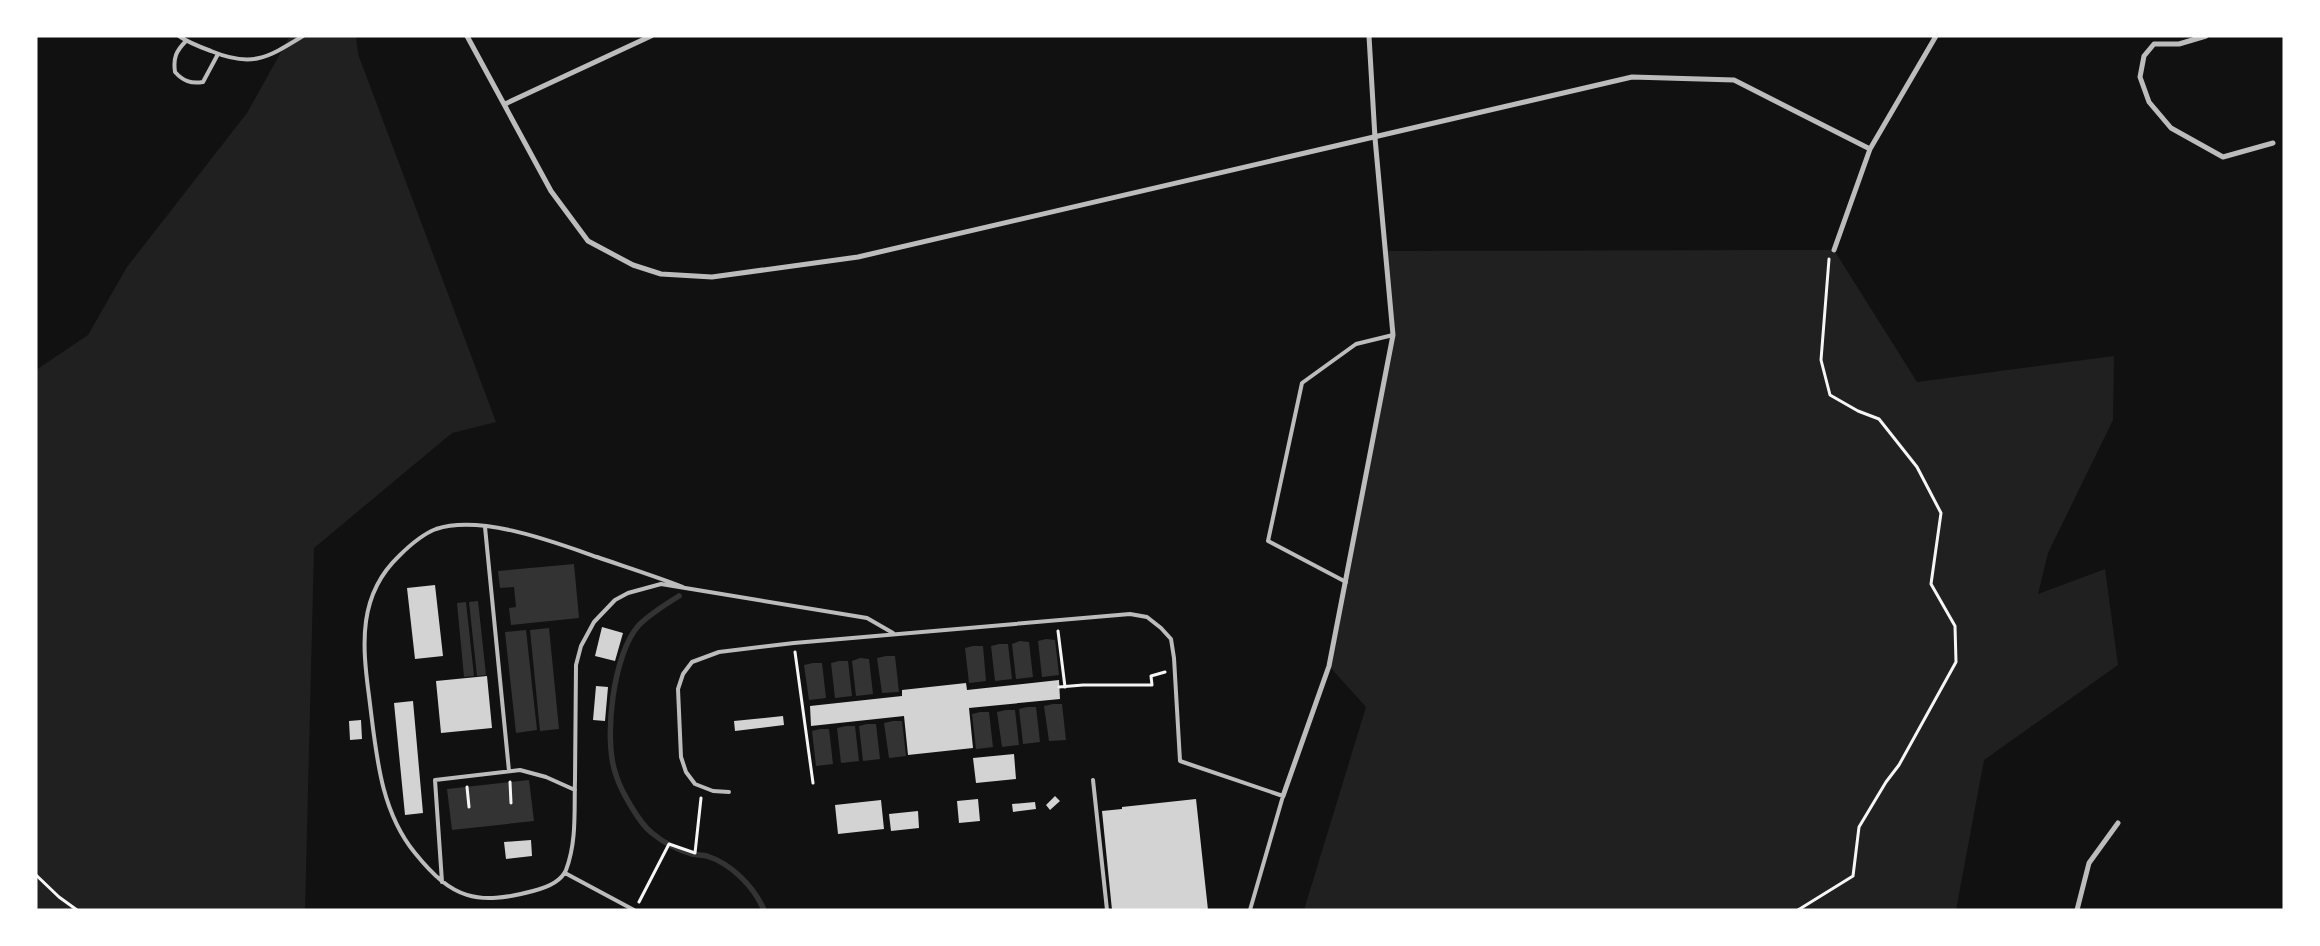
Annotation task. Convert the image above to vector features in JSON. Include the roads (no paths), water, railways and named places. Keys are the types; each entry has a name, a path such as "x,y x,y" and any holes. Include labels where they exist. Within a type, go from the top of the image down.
{"street":[{"path":"467,36 551,191 588,241 633,264 661,274 712,277 858,257 1632,77 1734,80 1870,149"},
{"path":"505,104 651,36"},
{"path":"1284,796 1329,666 1393,334 1375,138 1369,36"},
{"path":"1834,250 1870,149 1936,36"},
{"path":"2206,36 2179,44 2154,44 2144,56 2140,77 2149,102 2171,128 2223,156 2273,143"},
{"path":"2077,910 2089,863 2118,823"}],"lane":[{"path":"179,36 186,41 230,59 250,60 272,55 303,36"},
{"path":"186,41 177,51 173,61 175,72 186,82 194,84 203,82 213,67 218,54"},
{"path":"1346,582 1268,541 1302,383 1356,344 1393,334"},
{"path":"683,587 534,536 464,525 435,529 410,546 387,567 371,596 364,629 365,664 378,767 394,822 415,853 442,882 474,898 501,899 548,887 565,872 575,834 576,664 594,622 615,600 628,593 661,584 867,618 893,633"},
{"path":"485,527 509,771"},
{"path":"730,792 713,791 695,784 686,772 681,757 678,689 683,674 692,662 719,652 893,633 1130,614 1147,617 1161,628 1170,639 1175,668 1180,761 1284,796 1250,910"},
{"path":"442,882 435,780 520,770 546,777 575,790"},
{"path":"1093,780 1107,910"},
{"path":"565,872 635,910"}],"waterway":[{"path":"679,596 639,625 630,638 623,655 613,697 611,720 610,741 616,775 631,806 652,833 676,848 692,854 707,856 725,865 748,885 764,910"}]}
